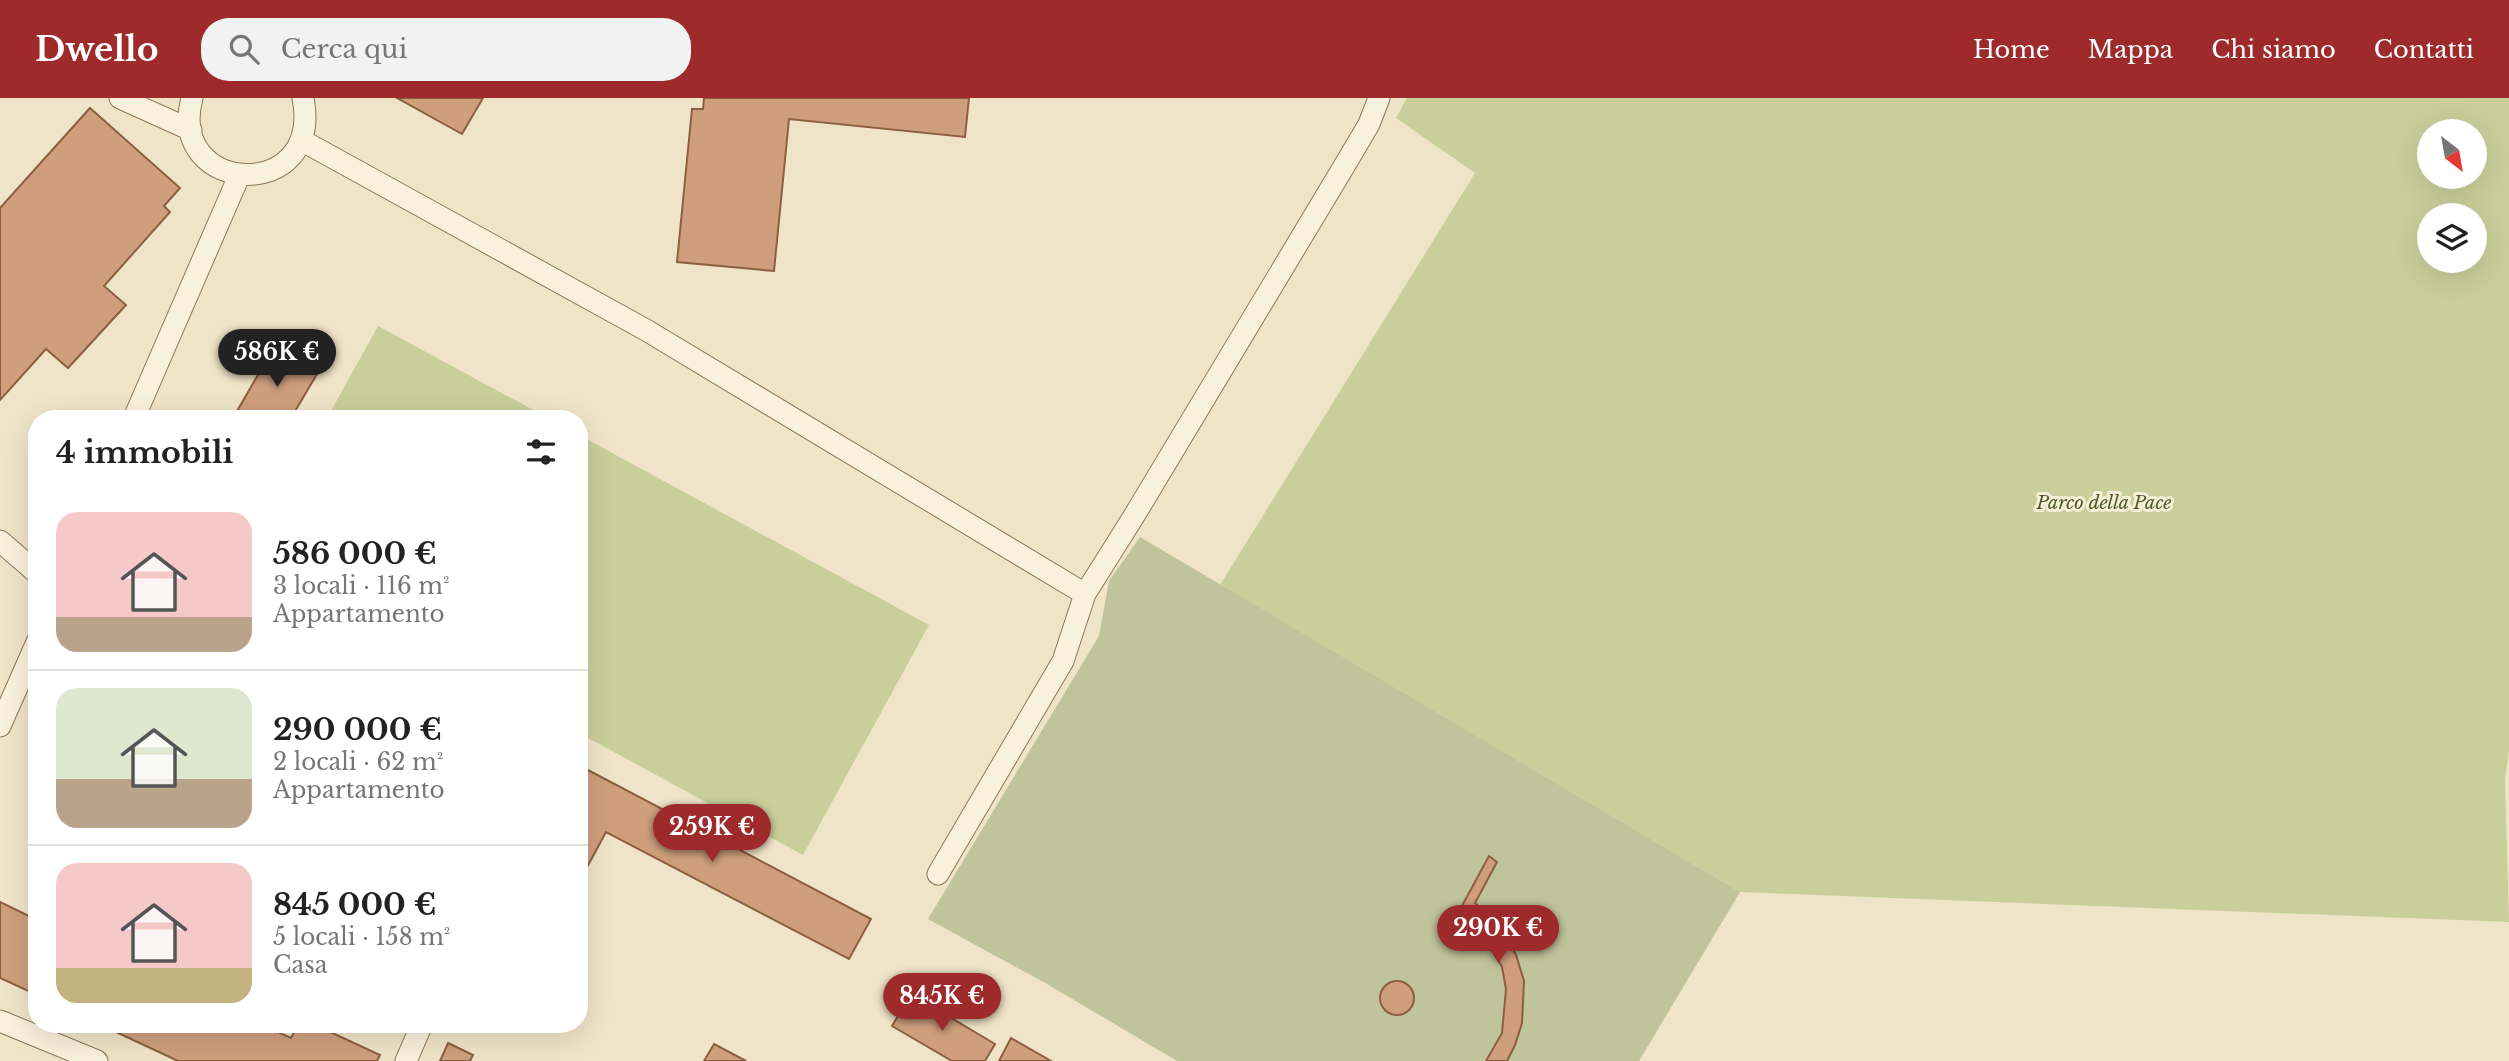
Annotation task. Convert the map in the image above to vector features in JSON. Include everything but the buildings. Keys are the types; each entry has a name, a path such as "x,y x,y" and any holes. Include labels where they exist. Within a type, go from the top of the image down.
{"lane":[{"path":"120,98 191,131"},
{"path":"192,98 188,121 193,140 205,159 220,170 239,176 256,176 274,169 291,157 301,140 306,117 303,98"},
{"path":"938,874 1063,661 1085,594 1349,158 1369,124 1379,98"},
{"path":"301,140 646,330 1085,594"},
{"path":"137,410 239,176"},
{"path":"0,541 28,565"},
{"path":"0,726 28,662"},
{"path":"0,1021 28,1033"},
{"path":"29,1033 97,1061"},
{"path":"406,1061 418,1033"}],"green space":[{"name":"Parco della Pace","path":"1407,98 2509,98 2509,750 2505,780 2509,922 1740,892 1220,585 1475,173 1396,118"},
{"path":"378,326 533,410 331,410"},
{"path":"588,440 929,625 803,855 588,738"},
{"path":"1140,537 1740,892 1639,1061 1177,1061 1047,984 928,919 1099,636 1109,581"}]}
